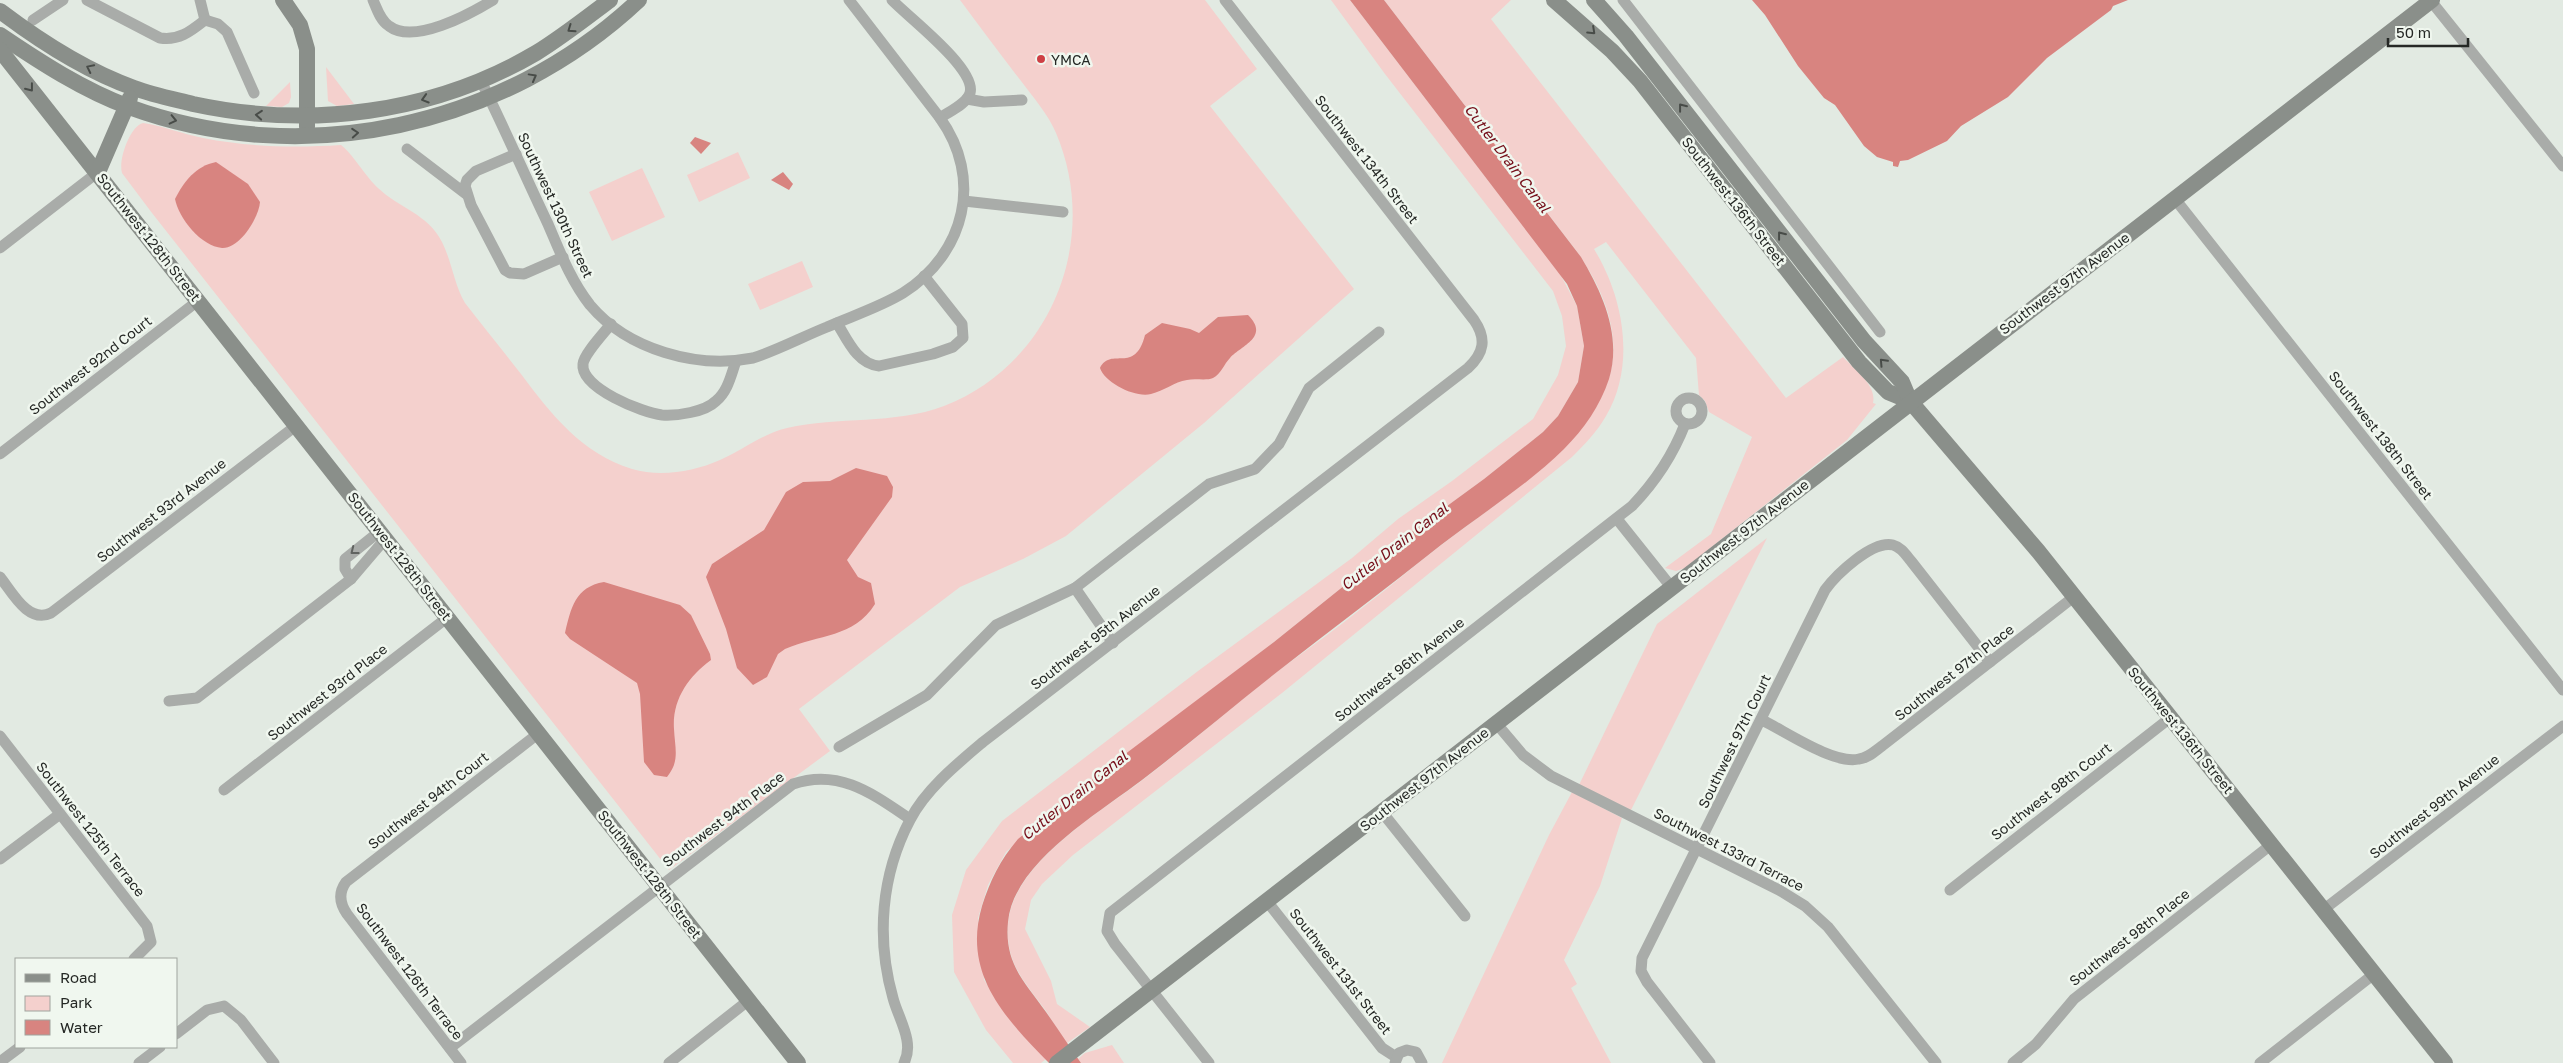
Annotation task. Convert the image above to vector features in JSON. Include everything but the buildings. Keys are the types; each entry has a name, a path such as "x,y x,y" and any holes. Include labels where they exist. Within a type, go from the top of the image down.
{"street":[{"path":"33,20 63,0"},
{"path":"87,0 160,38 184,35 205,20"},
{"path":"200,0 205,20"},
{"path":"284,0 300,25 306,49 306,136"},
{"path":"373,0 387,25 401,32 422,31 451,21 493,0"},
{"path":"0,11 40,40 86,67 134,89 234,112 307,117 364,112 410,104 480,79 536,53 610,0"},
{"name":"Southwest 130th Street","path":"480,79 563,257 582,294 591,306 611,324 638,341 673,354 708,361 736,361 768,353 902,293 924,276 941,257 955,234 961,219 964,200 963,180 959,158 952,137 940,118 849,0"},
{"path":"892,0 961,67 969,82 970,90 967,99 940,118"},
{"name":"Southwest 134th Street","path":"1225,0 1474,320 1483,339"},
{"name":"Southwest 136th Street","path":"1554,0 1612,50 1640,81 1859,362 1888,392 1910,402"},
{"name":"Southwest 136th Street","path":"1594,0 1626,36 1864,341 1902,382 1910,402 2075,596 2444,1063"},
{"path":"1622,0 1880,332"},
{"path":"2432,0 2563,166"},
{"name":"Southwest 97th Avenue","path":"1057,1063 2432,0"},
{"path":"0,35 60,73 126,106 170,120 228,131 306,136 364,132 412,124 489,98 533,77 571,54 632,2"},
{"path":"205,20 218,24 227,32 254,94"},
{"name":"Southwest 128th Street","path":"0,50 199,300 798,1063"},
{"path":"0,248 98,172 134,89"},
{"path":"967,99 984,102 1022,100"},
{"path":"406,149 466,194"},
{"path":"516,154 471,175 465,186 466,194 501,265 510,273 524,274 563,257"},
{"name":"Southwest 138th Street","path":"2175,199 2563,690"},
{"path":"964,200 1063,212"},
{"path":"836,323 854,350 870,365 888,364 953,347 963,338 962,324 924,276"},
{"name":"Southwest 92nd Court","path":"0,454 199,300"},
{"path":"611,324 584,359 583,370 586,376 618,400 654,414 678,414 711,405 725,390 736,361"},
{"path":"839,747 927,695 996,625 1075,588 1209,484 1255,469 1280,444 1309,388 1379,332"},
{"name":"Southwest 95th Avenue","path":"904,1063 908,1046 887,976 883,952 882,926 883,907 894,861 910,819 955,765 1468,368 1480,355 1483,339"},
{"name":"Southwest 96th Avenue","path":"1152,990 1107,931 1108,917 1119,903 1617,519 1632,506 1654,481 1675,448 1685,424"},
{"name":"Southwest 93rd Avenue","path":"0,577 26,609 42,616 58,609 297,425"},
{"path":"1617,519 1672,588"},
{"path":"351,579 345,569 345,559 383,535"},
{"path":"169,701 196,698 351,579 383,535"},
{"name":"Southwest 97th Court","path":"1710,1063 1655,993 1641,971 1644,953 1762,720 1825,590 1862,556 1880,546 1892,545 1905,553 1990,662"},
{"path":"1075,588 1113,643"},
{"name":"Southwest 97th Place","path":"1762,720 1822,751 1846,760 1863,758 1875,751 2075,596"},
{"name":"Southwest 93rd Place","path":"224,790 448,617"},
{"name":"Southwest 98th Court","path":"1950,890 2170,718"},
{"name":"Southwest 133rd Terrace","path":"1496,723 1523,755 1545,773 1793,897 1814,912 1936,1063"},
{"name":"Southwest 99th Avenue","path":"2323,910 2563,726"},
{"name":"Southwest 94th Court","path":"341,895 346,882 539,733"},
{"name":"Southwest 125th Terrace","path":"0,736 147,926 151,942 135,958"},
{"name":"Southwest 94th Place","path":"450,1048 786,788 804,781 825,778 846,782 882,800 910,819"},
{"path":"1382,812 1465,916"},
{"path":"0,859 60,814"},
{"name":"Southwest 98th Place","path":"2013,1063 2036,1044 2074,999 2272,844"},
{"name":"Southwest 126th Terrace","path":"341,895 342,904 347,914 461,1063"},
{"name":"Southwest 131st Street","path":"1266,900 1382,1048 1396,1060 1403,1051 1412,1050 1419,1055 1422,1063"},
{"path":"2260,1063 2374,974"},
{"path":"1152,990 1210,1063"},
{"path":"670,1063 749,1000"},
{"path":"178,1032 207,1010 224,1006 241,1020 274,1063"},
{"path":"0,1062 19,1048"},
{"path":"139,1063 159,1048"}],"green space":[{"path":"960,0 1205,0 1257,69 1210,106 1354,289 1204,423 1066,536 1023,559 960,587 799,709 830,751 669,870 152,213 122,173 123,152 134,130 143,123 203,138 254,145 341,145 378,188 421,218 436,232 442,242 465,303 544,403 569,430 597,453 632,469 654,473 688,470 720,460 769,434 787,428 806,424 906,416 944,406 982,387 1013,361 1039,329 1057,294 1069,255 1073,214 1069,173 1056,133 1049,119"},
{"path":"1331,0 1350,0 1560,274 1577,306 1584,346 1578,382 1558,416 1543,432 1484,479 1406,536 1274,642 1041,820 1006,852 988,885 978,918 984,980 1016,1027 1046,1059 1041,1063 1013,1063 986,1030 954,972 952,915 966,870 1002,821 1198,671 1352,558 1398,519 1452,481 1533,419 1558,375 1566,346 1562,316 1553,291 1385,74"},
{"path":"1384,0 1511,0 1491,19 1786,398 1843,357 1868,384 1872,390 1873,403 1876,404 1847,440 1685,568 1676,571 1665,568 1711,534 1752,437 1709,412 1705,401 1699,395 1696,358 1606,242 1594,249 1613,289 1619,310 1623,354 1621,375 1615,396 1606,416 1590,438 1572,457 1282,693 1073,855 1042,884 1031,900 1025,929 1051,981 1057,1004 1090,1027 1067,1043 1018,971 1013,961 1008,937 1008,923 1013,901 1025,881 1041,861 1081,825 1140,782 1246,696 1537,472 1579,430 1595,407 1607,383 1612,366 1612,330 1602,296 1585,263"},
{"path":"326,67 354,104 337,106 328,101"},
{"path":"290,82 291,97 289,103 282,107 266,106"},
{"path":"738,152 750,178 699,202 687,175"},
{"path":"642,168 665,217 612,241 589,192"},
{"path":"802,261 813,287 760,310 748,284"},
{"path":"1767,538 1631,810 1579,785 1657,624"},
{"path":"1572,792 1622,818 1600,886 1564,960 1577,984 1571,988 1611,1063 1442,1063 1549,835"},
{"path":"1112,1045 1124,1063 1081,1063 1078,1059 1085,1053"}],"water":[{"name":"Cutler Drain Canal","path":"1350,0 1384,0 1581,257 1603,301 1612,331 1612,363 1609,379 1601,399 1585,425 1551,462 1277,672 1159,767 1082,824 1041,860 1025,880 1013,900 1008,922 1008,937 1009,950 1018,972 1081,1063 1049,1063 1003,1011 983,974 978,953 977,930 988,888 996,871 1018,839 1108,767 1274,642 1406,536 1484,479 1543,432 1558,416 1578,382 1584,346 1577,306 1567,284"},
{"path":"1752,0 2128,0 2113,6 2111,10 2047,58 2008,97 1961,126 1947,141 1908,160 1900,161 1898,167 1893,166 1893,162 1877,157 1864,146 1835,105 1824,98 1798,66 1765,15"},
{"path":"695,137 711,143 701,154 690,143"},
{"path":"216,162 248,184 260,202 256,216 242,238 229,247 222,248 206,242 192,230 181,215 175,199 191,175 202,167"},
{"path":"783,172 793,184 789,190 771,180"},
{"path":"1248,315 1254,323 1255,335 1252,340 1230,358 1213,378 1190,379 1156,393 1144,395 1114,384 1103,374 1100,368 1110,359 1129,357 1135,354 1141,347 1145,335 1162,323 1190,329 1199,333 1218,317"},
{"path":"856,468 887,476 893,487 892,497 847,560 858,577 871,583 875,604 857,623 846,629 785,649 778,654 767,677 753,685 737,668 726,629 706,577 712,564 764,530 786,492 803,482 830,481"},
{"path":"604,582 680,605 691,615 710,654 711,660 695,674 679,699 674,718 675,760 674,766 667,777 654,775 644,762 640,694 637,683 570,639 565,633 572,607 580,594 594,585"}],"place":[{"name":"YMCA","path":"1041,59"}]}
